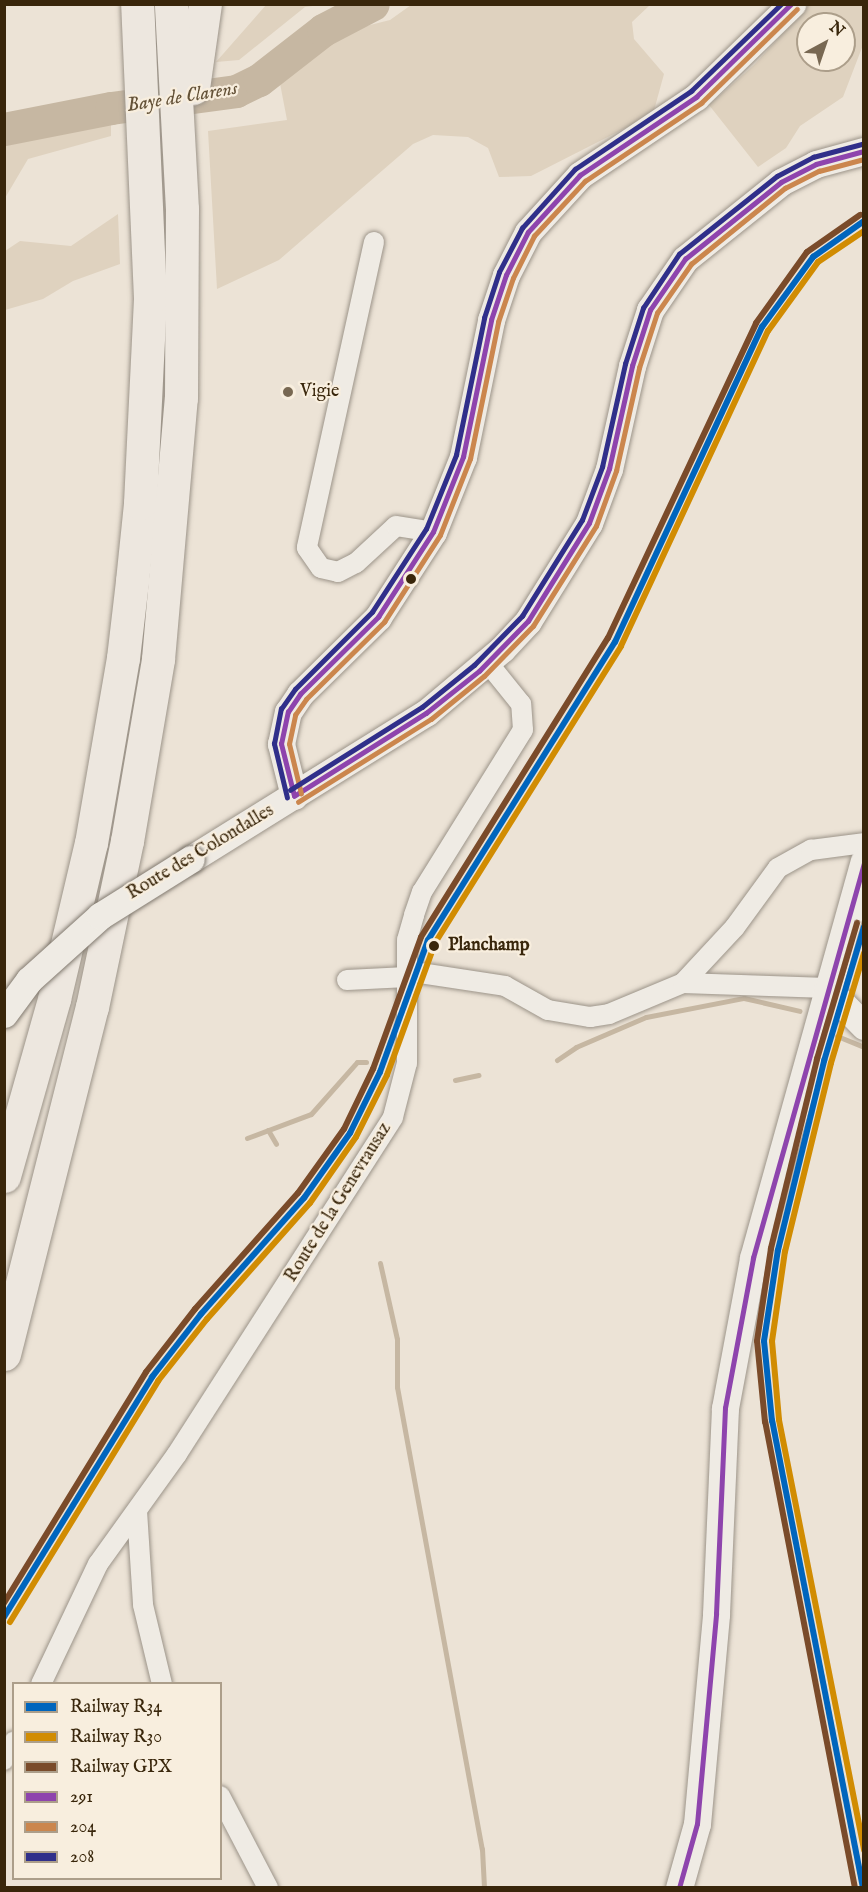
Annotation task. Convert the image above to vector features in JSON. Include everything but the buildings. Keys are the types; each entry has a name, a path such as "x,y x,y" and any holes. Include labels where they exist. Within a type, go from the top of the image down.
{"highway":[{"path":"114,4 148,201"},
{"path":"4,1176 76,909 104,774 123,658 140,503 150,298 148,201 137,4"},
{"path":"4,1354 92,1007 143,754 174,509 183,298 182,209 171,4"},
{"path":"182,209 197,49 205,4"}],"street":[{"path":"294,796 281,744 288,712 300,694 378,617 433,532 463,457 491,320 506,275 528,232 580,175 696,97 792,4"},
{"name":"Route des Colondalles","path":"4,1014 29,980 92,923 426,713 488,663 528,621 590,523 609,468 632,366 650,310 685,259 781,182 816,164 864,151"},
{"path":"374,242 306,548 313,562 321,568 338,572 356,562 396,526 433,532"},
{"name":"Route de la Genevrausaz","path":"41,1682 98,1564 137,1511 393,1117 402,1089 409,1042 407,940 422,892 523,730 521,704 488,663"},
{"path":"347,980 407,974 505,986 548,1010 590,1017 609,1014 683,983 735,927 778,868 812,850 864,843"},
{"path":"679,1887 697,1824 716,1614 725,1408 753,1258 864,861"},
{"path":"683,983 827,988 864,1026"},
{"path":"137,1511 143,1605 162,1682"},
{"path":"4,1760 12,1745"},
{"path":"222,1800 268,1887"}],"shaded area":[{"path":"266,5 320,5 305,7 239,60 216,62"},
{"path":"411,5 650,5 632,22 634,39 664,74 653,114 531,176 499,177 488,148 468,137 433,135 413,144 279,260 217,289 208,131 287,120 278,73 350,30 390,20"},
{"path":"809,5 863,5 863,45 856,63 856,12 803,12"},
{"path":"796,19 796,72 853,72 843,97 800,126 786,148 758,167 709,105 754,65"},
{"path":"111,108 111,136 28,159 5,198 5,129"},
{"path":"118,214 120,264 73,281 43,299 5,310 5,251 20,241 71,246"}],"waterway":[{"name":"Baye de Clarens","path":"4,129 111,108 236,91 259,80 323,30 373,4"},
{"path":"557,1060 576,1047 646,1017 744,998 800,1011"},
{"path":"837,1036 864,1047"},
{"path":"247,1138 311,1114 357,1062 366,1062"},
{"path":"455,1080 478,1075"},
{"path":"268,1130 276,1144"},
{"path":"380,1263 397,1339 397,1387 482,1849 484,1888"}],"rail line":[{"name":"GPX","path":"4,1603 146,1372 195,1309 298,1193 344,1129 373,1069 421,937 608,638 756,323 807,252 860,215"},
{"name":"R34","path":"4,1617 152,1377 201,1314 304,1198 350,1133 380,1072 428,940 615,642 762,327 813,257 864,221"},
{"name":"R30","path":"10,1622 158,1381 207,1319 310,1203 356,1137 387,1075 435,943 621,646 768,331 818,262 864,231"},
{"name":"GPX","path":"855,1888 765,1422 757,1341 771,1248 817,1059 857,923"},
{"name":"R34","path":"863,1888 772,1421 764,1341 778,1250 824,1061 864,927"},
{"name":"R30","path":"864,953 831,1063 785,1251 772,1341 779,1420 864,1851"}],"transit line":[{"name":"208","path":"287,798 274,744 281,709 295,689 372,612 426,529 456,455 484,318 499,272 522,228 575,169 691,91 781,4"},
{"name":"291","path":"294,796 281,744 288,712 300,694 378,617 433,532 463,457 491,320 506,275 528,232 580,175 696,97 791,4"},
{"name":"204","path":"301,794 289,744 295,715 306,699 384,622 440,535 470,459 498,322 513,278 534,236 585,181 701,103 797,9"},
{"name":"208","path":"290,790 422,707 474,665 522,616 582,520 602,467 625,364 643,308 679,254 777,176 813,157 862,144"},
{"name":"291","path":"294,796 426,713 479,671 528,621 589,523 609,469 632,366 650,310 685,259 781,182 816,164 864,151"},
{"name":"204","path":"298,802 431,719 484,676 533,626 596,526 616,471 639,368 657,313 691,264 785,188 819,171 864,159"},
{"name":"291","path":"679,1888 697,1824 716,1614 725,1408 753,1258 864,863"}],"place":[{"name":"Vigie","path":"288,392"},
{"name":"Planchamp","path":"434,946"}]}
